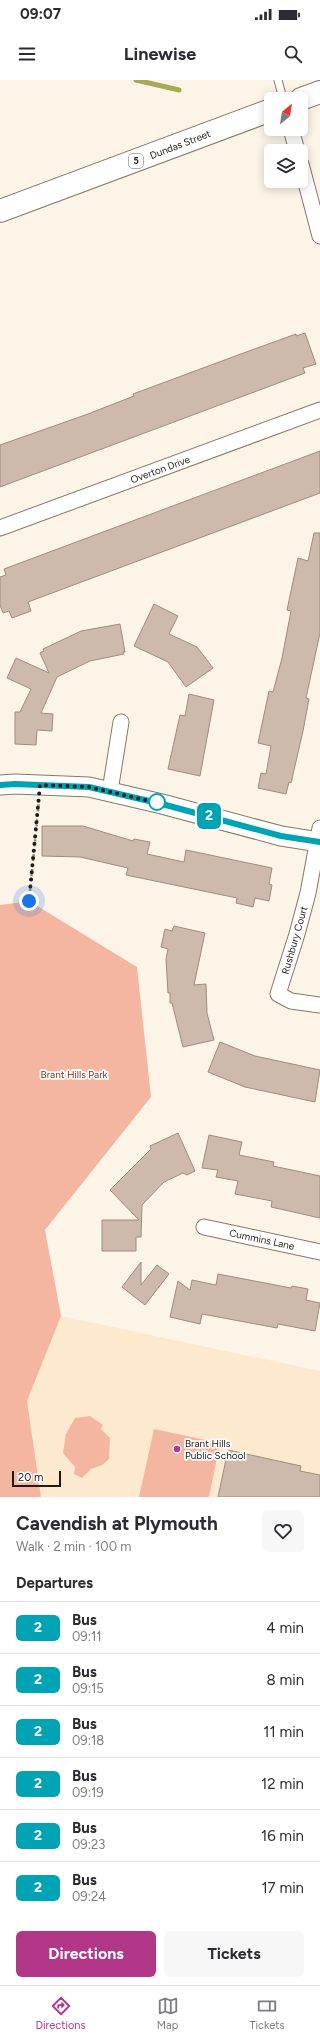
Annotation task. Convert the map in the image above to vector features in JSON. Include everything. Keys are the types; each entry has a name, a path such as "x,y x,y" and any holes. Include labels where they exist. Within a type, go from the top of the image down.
{"main road":[{"path":"308,96 320,92"},
{"name":"Dundas Street","path":"0,211 264,113"}],"street":[{"path":"307,188 320,236"},
{"name":"Overton Drive","path":"0,528 320,410"},
{"path":"110,792 121,722"},
{"path":"0,785 15,784 89,787 162,804 281,836 319,837"},
{"name":"Rushbury Court","path":"319,837 304,907 278,994 291,1002 320,1005"},
{"name":"Cummins Lane","path":"204,1227 320,1252"}],"lane":[{"path":"278,80 281,92"}],"path":[{"path":"29,901 40,785"}],"shaded area":[{"name":"Brant Hills Public School","path":"61,1316 320,1371 320,1497 41,1497 27,1401"}],"green space":[{"name":"Brant Hills Park","path":"29,901 137,967 151,1097 45,1230 61,1316 27,1401 41,1497 0,1497 0,905"},
{"path":"90,1416 103,1425 101,1429 110,1438 109,1459 102,1465 91,1469 82,1478 74,1474 75,1467 63,1453 66,1434 75,1418"},
{"path":"154,1429 220,1443 209,1497 139,1497"}],"building":[{"path":"305,333 316,364 303,368 305,373 0,487 0,445 88,414 134,396 133,394 238,355 296,334 296,336"},
{"path":"320,451 320,493 28,602 31,611 12,618 9,611 3,613 0,605 0,577 6,575 4,569"},
{"path":"314,533 320,533 320,633 306,698 309,699 303,731 291,783 289,782 286,794 258,788 261,773 266,774 271,746 258,743 269,691 273,692 282,658 291,611 287,610 298,558 308,561"},
{"path":"154,604 178,616 169,634 197,647 213,668 186,687 168,662 134,646"},
{"path":"120,624 125,652 123,652 124,654 90,661 57,677 41,713 53,714 52,731 37,730 36,745 15,744 15,712 20,712 31,689 7,678 16,658 49,673 40,653 44,651 43,649 81,631"},
{"path":"189,694 214,700 200,776 168,769 180,715 185,716"},
{"path":"42,826 83,826 133,841 134,839 150,842 147,854 184,862 186,850 272,868 269,884 272,885 269,901 255,898 253,907 236,903 237,898 126,875 128,868 80,857 42,856"},
{"path":"174,926 205,933 194,985 206,984 207,1013 214,1040 183,1047 172,1003 170,1003 170,993 168,993 166,959 168,949 161,947 165,929 172,931"},
{"path":"220,1042 255,1056 320,1070 315,1102 245,1087 208,1072"},
{"path":"178,1133 195,1171 187,1175 183,1173 164,1182 142,1205 141,1237 136,1237 136,1251 102,1251 102,1220 139,1220 110,1190 151,1149 150,1146"},
{"path":"209,1135 242,1142 239,1155 274,1162 273,1166 320,1176 320,1218 271,1207 272,1201 235,1194 238,1181 216,1177 218,1170 202,1168"},
{"path":"141,1262 141,1285 157,1265 169,1274 145,1305 122,1287"},
{"path":"218,1274 291,1288 292,1286 308,1289 306,1300 320,1303 315,1331 278,1324 277,1328 202,1314 200,1324 170,1317 178,1281 190,1290 192,1280 216,1285"},
{"path":"228,1450 301,1466 300,1471 320,1475 320,1497 218,1497"}],"waterway":[{"path":"136,80 179,90"}],"bus line":[{"name":"2","path":"0,785 15,784 89,787 162,804 281,836 320,842"}],"place":[{"name":"Brant Hills Public School","path":"177,1449"}],"route":[{"path":"29,901 38,820 40,785 89,787 162,804 157,802"}]}
